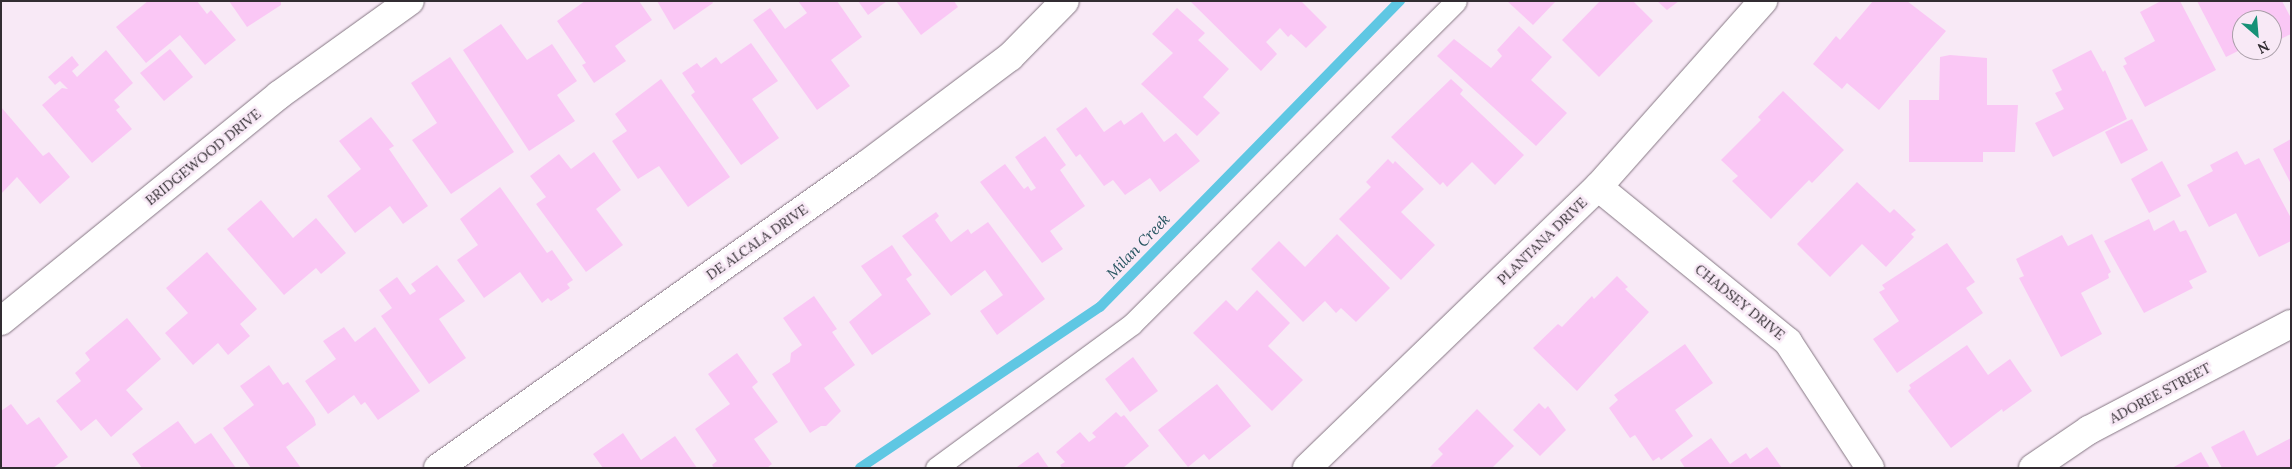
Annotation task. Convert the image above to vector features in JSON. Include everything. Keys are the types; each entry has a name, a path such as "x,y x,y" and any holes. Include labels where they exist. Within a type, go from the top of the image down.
{"street":[{"name":"BRIDGEWOOD DRIVE","path":"1,322 279,95 410,1"},
{"name":"DE ALCALA DRIVE","path":"438,468 866,165 1010,57 1064,1"},
{"name":"PLANTANA DRIVE","path":"1321,463 1598,187 1763,1"},
{"name":"CHADSEY DRIVE","path":"1598,187 1788,342 1870,468"},
{"name":"ADOREE STREET","path":"2033,468 2089,430 2291,324"}],"lane":[{"path":"936,468 1132,324 1456,1"}],"building":[{"path":"148,1 197,1 207,14 211,10 236,40 205,65 180,35 146,63 116,27"},
{"path":"229,1 281,1 281,5 247,27"},
{"path":"585,1 639,1 652,20 615,46 626,61 594,83 582,65 586,63 557,21"},
{"path":"657,1 712,1 713,3 674,30"},
{"path":"798,1 837,1 862,37 831,60 850,86 817,110 753,20 770,8 785,29 807,13"},
{"path":"858,1 887,1 868,15"},
{"path":"896,1 954,1 958,7 921,35"},
{"path":"1190,1 1301,1 1327,27 1306,48 1291,34 1288,37 1280,28 1266,42 1277,54 1261,71"},
{"path":"1507,1 1556,1 1533,25"},
{"path":"1600,1 1633,1 1653,21 1599,77 1562,40"},
{"path":"1657,1 1679,1 1667,10"},
{"path":"1873,1 1907,1 1946,31 1879,110 1847,83 1842,89 1813,64 1836,36 1840,40"},
{"path":"2161,1 2180,1 2216,70 2145,107 2123,66 2127,64 2124,58 2155,41 2140,12"},
{"path":"2197,1 2282,1 2291,18 2291,34 2282,38 2282,10 2232,10 2232,54 2226,57"},
{"path":"1177,8 1205,33 1198,40 1229,69 1203,97 1220,113 1197,136 1141,84 1173,53 1152,34"},
{"path":"501,24 527,60 552,44 577,81 557,95 575,121 529,151 463,50"},
{"path":"1519,26 1552,57 1531,80 1567,113 1536,146 1437,56 1454,39 1491,68 1502,56 1497,50"},
{"path":"751,43 778,81 752,99 779,138 741,165 691,95 695,92 682,73 697,63 701,68 716,57 721,64"},
{"path":"170,49 193,77 164,101 140,73"},
{"path":"106,50 133,83 114,100 120,107 116,110 132,129 92,163 42,105 62,88 68,89 60,81 55,85 48,77 72,56 79,65 72,71 77,77"},
{"path":"2091,50 2103,72 2105,70 2127,119 2053,157 2035,123 2064,109 2055,93 2062,90 2052,70"},
{"path":"1950,55 1987,58 1987,105 2018,105 2015,152 1983,152 1983,162 1909,162 1909,100 1939,100 1940,57"},
{"path":"450,57 514,152 451,194 412,140 437,123 411,83"},
{"path":"661,79 730,177 688,207 659,166 638,179 612,141 627,131 615,114"},
{"path":"1451,79 1463,90 1460,94 1524,155 1495,185 1472,162 1447,187 1443,182 1440,185 1391,137"},
{"path":"1783,91 1844,150 1812,183 1809,180 1771,219 1732,181 1738,176 1721,160 1761,120 1758,117"},
{"path":"1,107 43,156 49,152 70,177 40,204 17,177 1,194"},
{"path":"1086,107 1104,132 1121,120 1124,125 1142,112 1164,142 1176,133 1200,161 1160,192 1150,178 1125,195 1113,180 1104,186 1080,154 1076,157 1056,129"},
{"path":"371,117 394,146 389,149 428,206 403,224 390,206 355,233 327,196 361,169 339,141"},
{"path":"2132,119 2148,150 2121,164 2105,132"},
{"path":"1045,136 1066,165 1060,170 1085,206 1050,231 1063,249 1042,263 980,182 1005,164 1024,189 1028,186 1031,191 1036,188 1015,157"},
{"path":"2291,139 2291,184 2273,149"},
{"path":"2237,151 2245,165 2259,158 2291,218 2291,241 2259,257 2236,213 2209,227 2187,185 2213,171 2210,165"},
{"path":"594,152 621,190 596,209 623,245 586,272 536,204 546,197 530,176 559,154 571,169"},
{"path":"1388,159 1393,164 1395,161 1424,189 1401,212 1435,245 1401,280 1339,219 1371,187 1366,182"},
{"path":"2162,161 2181,196 2149,213 2131,179"},
{"path":"1857,182 1890,213 1894,209 1916,230 1911,234 1914,237 1886,267 1862,244 1830,277 1797,244"},
{"path":"500,187 547,253 552,250 573,280 567,284 570,288 551,301 548,298 542,303 520,272 484,298 457,260 478,245 460,219"},
{"path":"261,200 293,238 316,218 346,253 321,274 316,268 284,295 227,229"},
{"path":"936,212 939,216 935,220 951,242 968,229 971,234 988,222 1045,299 997,335 980,311 1003,295 985,270 951,296 902,236"},
{"path":"2149,219 2154,231 2174,220 2180,232 2186,230 2207,272 2189,281 2193,288 2144,313 2104,241"},
{"path":"1337,234 1390,288 1356,322 1341,308 1336,313 1325,301 1303,322 1251,269 1279,241 1305,267"},
{"path":"2092,234 2111,272 2108,274 2109,278 2081,293 2102,334 2061,357 2019,278 2024,276 2016,259 2062,235 2068,246"},
{"path":"1947,243 1975,282 1966,288 1983,313 1897,373 1873,339 1899,321 1879,292 1885,289 1882,285"},
{"path":"892,245 912,275 906,279 931,314 872,355 849,322 882,295 861,266"},
{"path":"207,252 257,309 240,324 250,336 228,355 218,343 193,365 165,333 188,313 166,288"},
{"path":"437,265 465,301 439,319 466,358 429,384 381,316 392,308 379,290 397,277 410,295 416,291 411,284"},
{"path":"1617,276 1628,287 1625,289 1649,312 1577,391 1533,348 1558,324 1562,327 1592,296 1594,299"},
{"path":"1257,290 1290,323 1268,346 1303,380 1272,411 1193,333 1226,300 1237,311"},
{"path":"814,296 837,329 832,332 855,365 824,388 841,411 826,426 821,426 810,433 772,374 790,362 791,353 802,345 783,318"},
{"path":"127,318 161,359 126,390 143,409 111,437 96,419 81,431 56,401 81,381 75,373 90,360 85,353"},
{"path":"344,327 355,342 375,327 420,391 378,420 365,402 361,405 354,395 328,414 305,381 336,359 323,341"},
{"path":"1685,344 1713,383 1675,410 1693,436 1661,460 1659,457 1653,461 1635,435 1630,438 1609,408 1618,400 1614,395"},
{"path":"1967,345 1988,375 2010,359 2032,391 2003,412 2002,409 1951,448 1908,391 1911,388 1909,385"},
{"path":"737,353 758,382 752,387 778,422 754,439 772,464 767,468 714,468 712,465 717,461 695,429 730,404 708,374"},
{"path":"1133,357 1158,391 1130,412 1105,379"},
{"path":"269,365 283,385 288,382 314,418 316,425 286,447 301,468 251,468 223,428 254,405 240,386"},
{"path":"1217,384 1251,426 1209,460 1204,454 1188,467 1158,430"},
{"path":"1539,403 1545,409 1548,406 1566,430 1540,456 1513,430"},
{"path":"11,404 27,425 39,417 68,457 53,468 1,468 1,411"},
{"path":"1477,409 1514,446 1492,468 1429,468 1443,454 1438,449"},
{"path":"1116,412 1121,417 1124,415 1149,446 1123,468 1062,468 1060,465 1065,462 1056,452 1080,432 1089,442 1096,437 1092,433"},
{"path":"178,421 195,444 211,433 236,468 142,468 132,454"},
{"path":"2244,430 2257,456 2291,438 2291,468 2222,468 2211,447"},
{"path":"623,433 641,460 675,436 697,468 603,468 593,454"},
{"path":"1711,438 1730,464 1746,453 1750,459 1767,447 1782,468 1685,468 1680,460"},
{"path":"1038,452 1049,468 1017,467"},
{"path":"2201,452 2210,468 2172,468"}],"waterway":[{"name":"Milan Creek","path":"860,468 1100,307 1400,1"}]}
